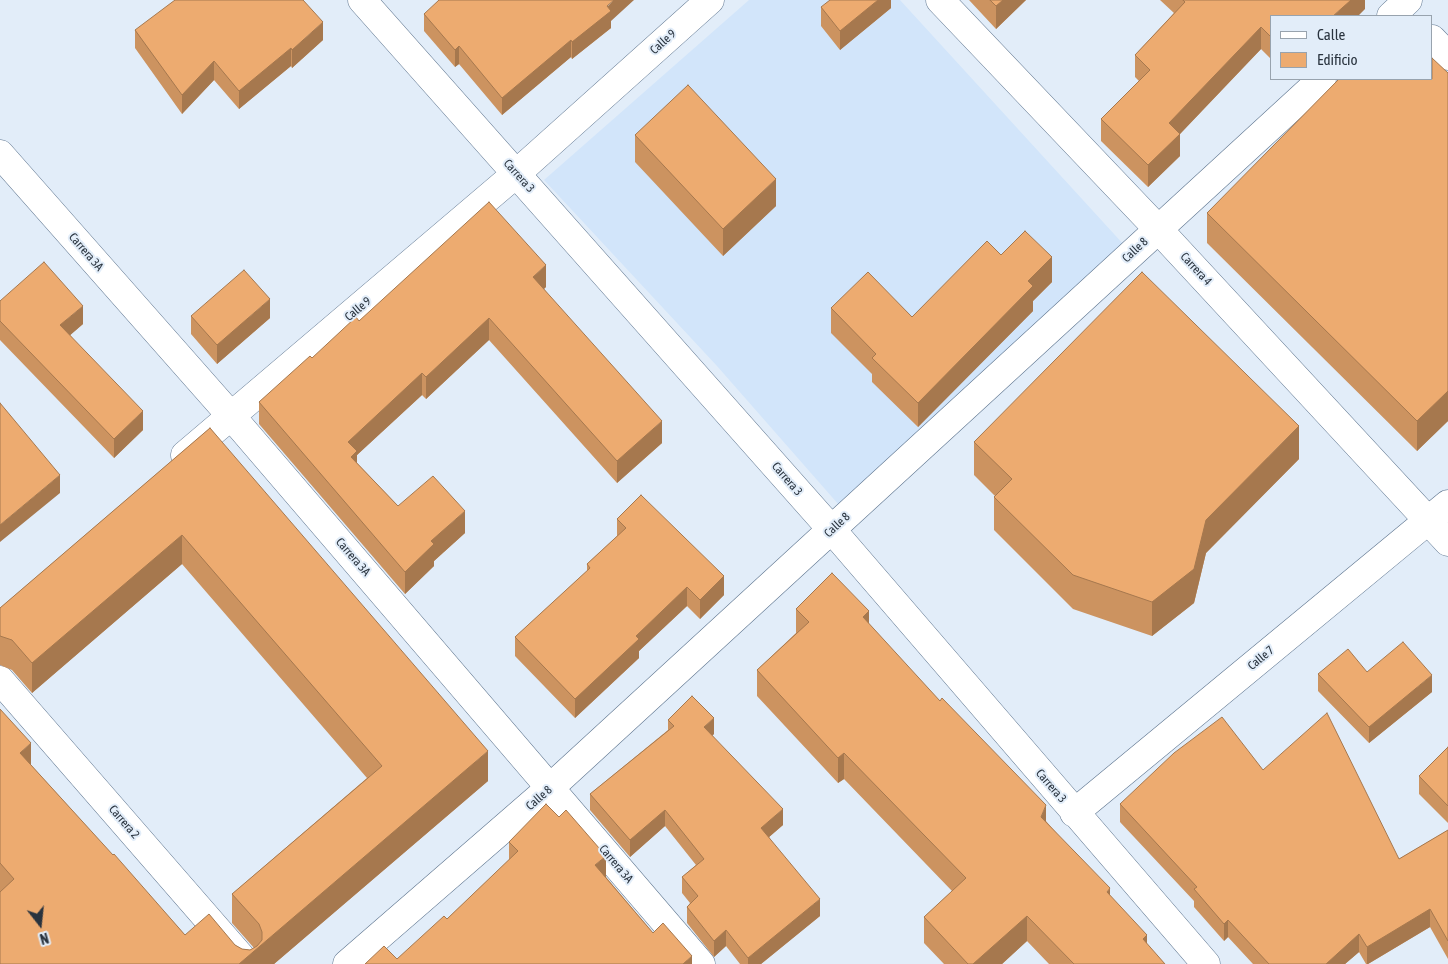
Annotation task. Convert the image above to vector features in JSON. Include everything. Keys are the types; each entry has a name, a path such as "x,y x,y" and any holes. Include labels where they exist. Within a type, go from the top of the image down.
{"street":[{"name":"Carrera 3","path":"362,0 832,530 1206,964"},
{"name":"Calle 9","path":"164,473 517,173 710,0"},
{"name":"Carrera 4","path":"940,0 1158,229 1438,512 1448,542"},
{"path":"1433,40 1448,56"},
{"name":"Calle 8","path":"347,964 551,788 1321,80"},
{"name":"Carrera 3A","path":"0,154 232,416 701,964"},
{"name":"Calle 7","path":"1074,813 1438,512"},
{"name":"Carrera 2","path":"0,680 247,964"}],"shaded area":[{"path":"749,0 900,0 1125,246 839,505 717,366 544,180"}],"building":[{"path":"175,0 303,0 323,22 292,50 291,48 239,91 214,61 182,95 135,30"},
{"path":"439,0 614,0 607,6 611,11 572,42 571,40 502,98 459,46 455,50 424,14"},
{"path":"830,0 878,0 840,31 821,7"},
{"path":"990,0 1003,0 996,6"},
{"path":"1183,0 1351,0 1334,15 1270,15 1270,36 1261,27 1169,123 1180,134 1148,165 1101,119 1150,70 1135,55 1185,2"},
{"path":"1433,59 1448,73 1448,391 1417,421 1207,213 1338,80 1433,80"},
{"path":"688,85 776,179 723,229 635,135"},
{"path":"489,202 546,265 533,277 662,421 617,461 489,318 426,377 422,373 348,442 357,451 351,457 398,506 433,476 465,511 431,541 434,544 405,572 259,402 310,356 312,358 356,317 359,321"},
{"path":"1025,231 1052,257 1028,281 1033,286 918,403 872,358 876,354 831,308 868,272 912,317 987,241 1001,255"},
{"path":"44,262 83,306 60,325 143,411 114,439 0,321 0,301"},
{"path":"244,270 270,299 217,345 191,316"},
{"path":"1142,272 1299,426 1206,520 1194,569 1152,602 1073,575 994,497 1012,479 974,442"},
{"path":"0,403 60,475 0,525"},
{"path":"210,428 488,751 239,964 0,964 0,892 14,879 0,863 0,709 31,743 20,753 114,854 185,935 209,914 235,945 242,949 250,950 257,946 262,940 262,932 259,924 232,894 382,766 182,535 32,663 12,640 0,636 0,608"},
{"path":"641,495 724,576 700,600 687,587 636,636 639,639 575,699 515,637 590,568 587,564 626,528 617,519"},
{"path":"832,573 869,611 863,617 940,701 942,698 1046,805 1041,817 1110,888 1107,892 1147,935 1143,939 1165,964 1074,964 1027,916 973,964 968,964 924,917 966,878 844,753 838,758 757,670 809,622 796,609"},
{"path":"1403,642 1432,675 1369,727 1318,674 1348,649 1367,672"},
{"path":"692,696 714,718 704,727 783,809 761,828 820,899 748,958 726,930 714,941 687,907 698,896 682,877 704,859 665,810 630,840 590,794 674,726 668,720"},
{"path":"1327,713 1399,859 1448,830 1448,941 1430,909 1367,947 1359,934 1326,964 1269,964 1228,920 1224,924 1194,889 1197,887 1120,804 1174,753 1222,717 1263,770"},
{"path":"1448,747 1448,806 1419,776"},
{"path":"546,804 559,817 566,810 606,856 595,865 653,933 663,923 692,956 683,964 365,964 384,946 397,959 444,916 447,919 518,851 509,842"}]}
